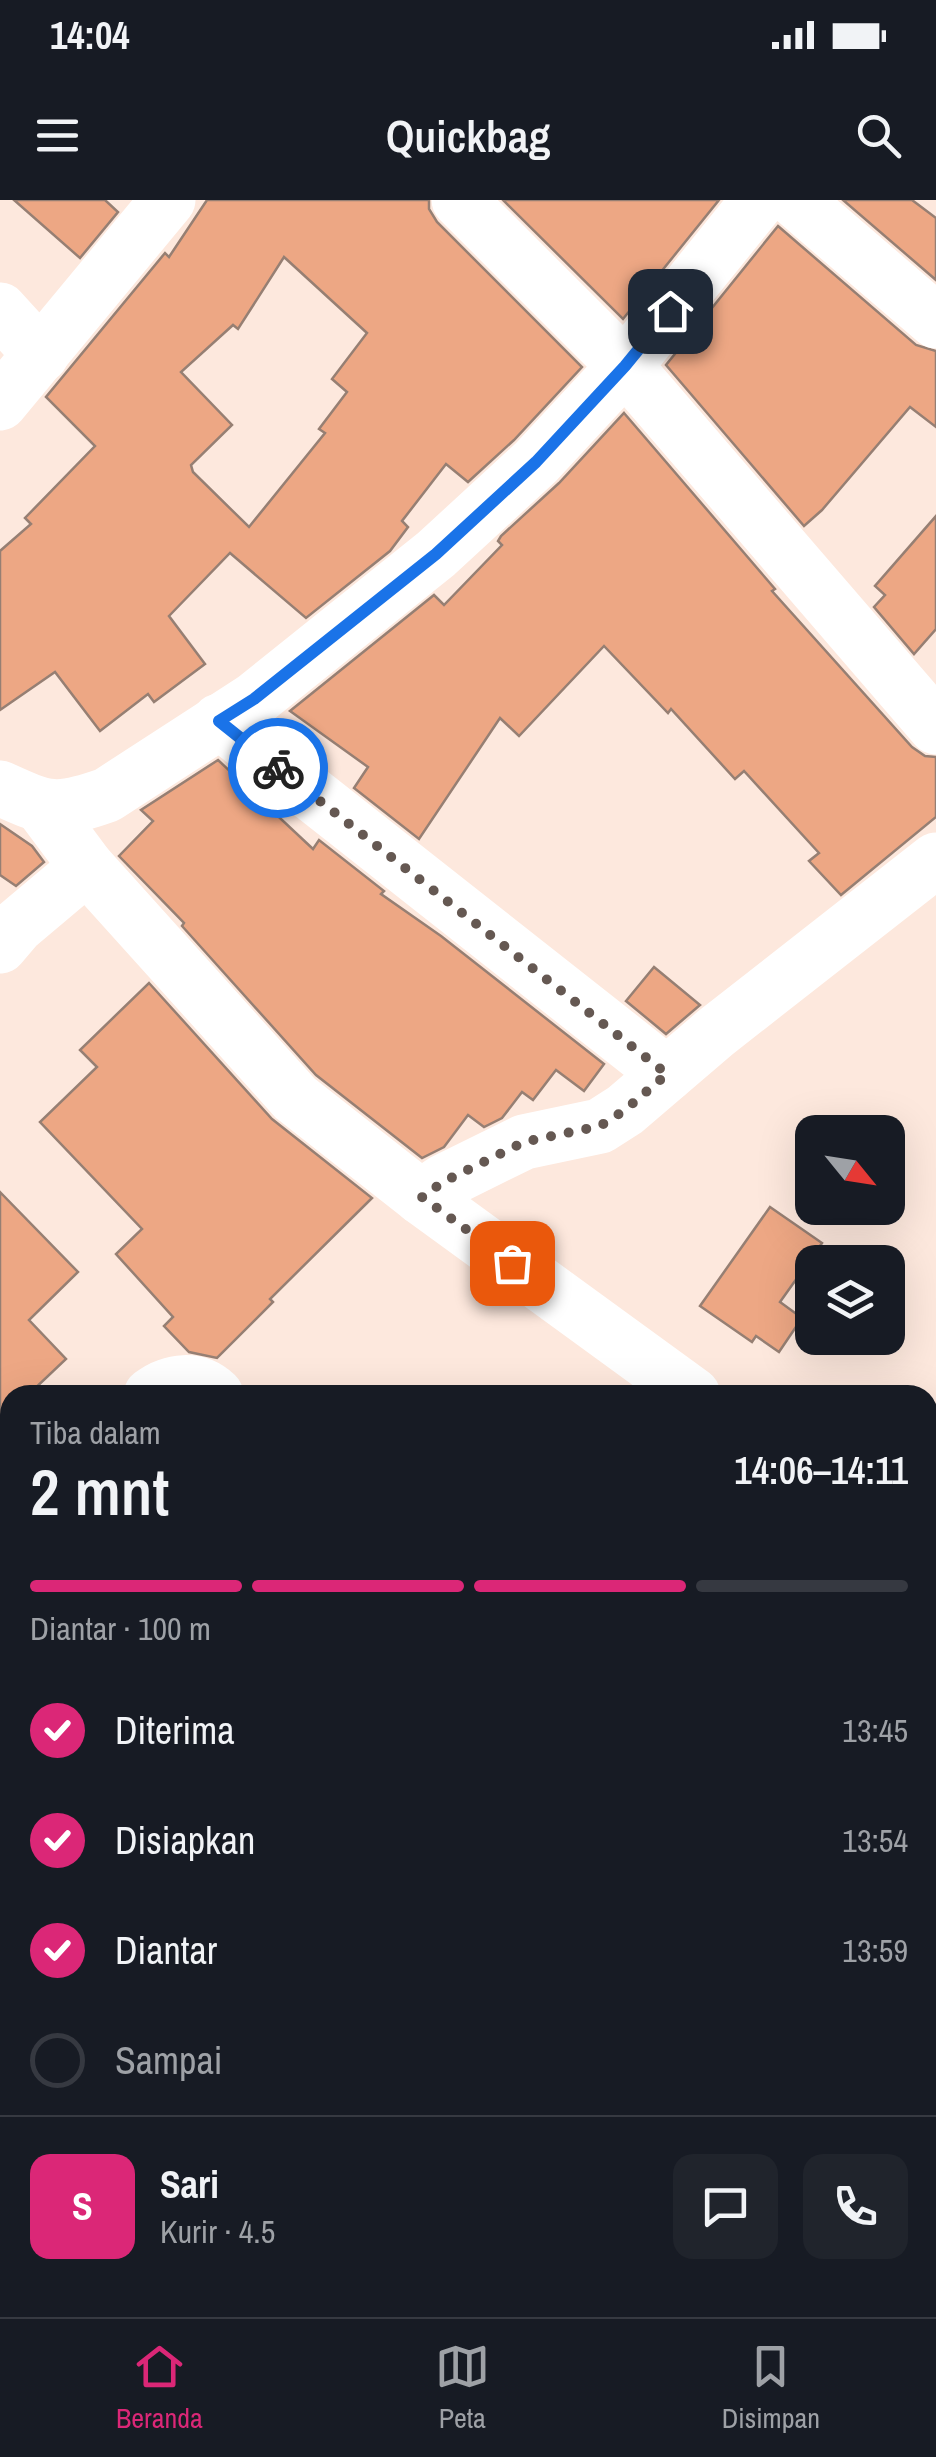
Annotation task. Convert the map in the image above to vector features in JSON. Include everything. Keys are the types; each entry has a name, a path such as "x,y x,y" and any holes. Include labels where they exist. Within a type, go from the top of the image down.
{"street":[{"path":"0,403 168,200"},
{"path":"459,200 625,366 936,727"},
{"path":"22,798 80,804 107,795 254,699 436,554 536,462 625,366 759,200"},
{"path":"795,200 936,321"},
{"path":"0,310 41,355"},
{"path":"219,721 667,1074"},
{"path":"22,798 294,1098 679,1385"},
{"path":"422,1197 443,1182 524,1142 600,1126 625,1110 715,1032 936,860"},
{"path":"0,946 86,867"},
{"path":"170,1385 204,1385"}],"building":[{"path":"14,200 105,200 118,212 80,258"},
{"path":"207,200 429,200 429,209 437,222 582,367 514,440 468,482 446,464 402,521 408,527 390,551 306,618 230,553 169,616 205,664 154,702 148,694 100,731 55,672 0,710 0,551 31,524 25,518 95,446 46,397 165,253 169,257","holes":["284,257 367,333 332,379 347,392 319,429 325,433 249,527 193,472 191,465 232,425 181,372 233,325 238,329"]},
{"path":"503,200 719,200 623,319"},
{"path":"843,200 912,200 936,218 936,280"},
{"path":"778,226 916,345 936,351 936,427 910,407 804,526 666,365"},
{"path":"624,413 775,589 772,591 912,747 925,756 936,757 936,817 841,895 809,861 819,853 744,771 735,779 671,709 668,713 604,646 519,736 500,718 419,839 354,788 368,767 290,711 434,595 444,605 502,545 498,541 501,536 559,483"},
{"path":"936,516 936,629 914,654 874,607 885,595 875,586"},
{"path":"218,760 313,849 319,840 384,891 381,894 604,1064 584,1091 556,1070 533,1100 522,1092 502,1118 484,1127 468,1115 444,1147 422,1158 316,1075 182,926 184,923 119,856 153,821 141,810"},
{"path":"0,824 32,846 44,862 16,886 0,875"},
{"path":"654,967 700,1005 666,1034 626,1001"},
{"path":"149,983 272,1119 372,1198 217,1358 189,1352 164,1326 173,1317 116,1254 142,1229 40,1122 97,1067 80,1050"},
{"path":"0,1192 78,1272 29,1320 66,1359 39,1385 0,1385"},
{"path":"770,1207 822,1243 795,1245 795,1281 780,1302 795,1313 795,1328 779,1352 756,1336 752,1342 700,1306"}],"way so far":[{"path":"278,768 578,1008 667,1074 600,1126 524,1142 443,1182 422,1197 512,1263"}],"route":[{"path":"278,768 219,721 254,699 436,554 536,462 670,311"}]}
